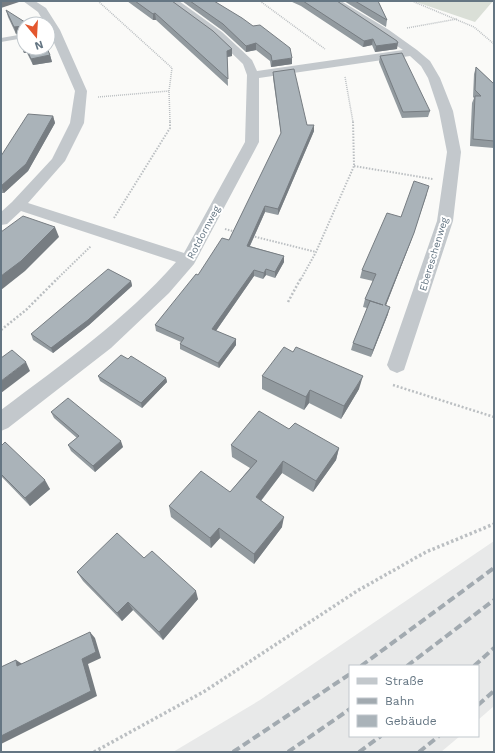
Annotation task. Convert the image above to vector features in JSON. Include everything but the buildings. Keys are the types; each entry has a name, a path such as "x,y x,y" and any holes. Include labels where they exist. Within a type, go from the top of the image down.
{"street":[{"path":"28,1 42,10 45,16"},
{"path":"172,1 218,34 248,63 253,75 284,72 413,52"},
{"name":"Ebereschenweg","path":"334,1 385,32 413,52 426,64 434,78 446,111 454,152 445,221 397,365"},
{"path":"1,220 18,205 58,161 77,123 81,91 56,40"},
{"name":"Rotdornweg","path":"1,422 104,343 163,289 188,260 206,224 252,142 253,75"},
{"path":"18,205 188,260"}],"lane":[{"path":"1,40 16,37"}],"path":[{"path":"1,330 26,310 105,233 170,128 169,91 172,68 98,1"},
{"path":"260,1 342,62 352,115 354,166 316,252 288,302"},
{"path":"412,1 474,27 494,44"},
{"path":"385,32 458,19"},
{"path":"80,98 169,91"},
{"path":"354,166 450,182"},
{"path":"206,224 243,234"},
{"path":"250,235 316,252"},
{"path":"389,383 494,417"},
{"path":"94,752 206,691 357,591 426,552 494,524"}],"shaded area":[{"path":"413,1 493,1 475,22"},
{"path":"494,541 494,706 479,719 479,665 349,665 349,737 459,737 441,752 173,752 260,700"}],"railway":[{"path":"362,665 494,568"},
{"path":"408,665 494,600"},
{"path":"475,665 494,648"},
{"path":"233,752 349,675"},
{"path":"479,704 494,691"},
{"path":"288,752 349,710"},
{"path":"359,752 380,737"},
{"path":"419,752 438,737"}]}
